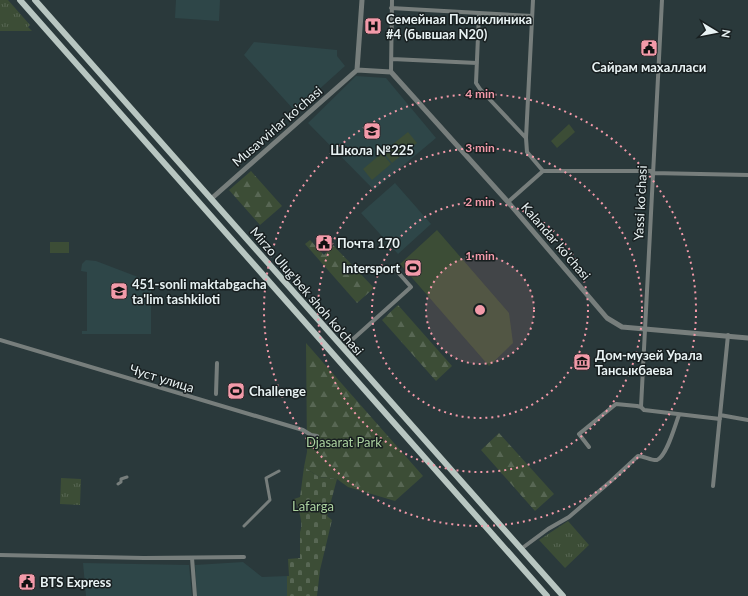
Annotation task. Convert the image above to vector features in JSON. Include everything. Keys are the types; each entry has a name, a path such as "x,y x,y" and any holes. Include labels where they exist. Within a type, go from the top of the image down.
{"main road":[{"name":"Mirzo Ulug'bek shoh ko'chasi","path":"20,0 547,596"},
{"name":"Mirzo Ulug'bek shoh ko'chasi","path":"37,0 211,199 563,596"},
{"path":"225,232 234,225"},
{"path":"521,566 530,559"}],"street":[{"path":"362,0 357,70 391,72 392,0"},
{"path":"533,0 526,138 527,152 543,170"},
{"name":"Yassi ko'chasi","path":"641,407 662,0"},
{"path":"391,8 532,16"},
{"path":"479,13 477,85 526,138"},
{"path":"392,59 477,63"},
{"name":"Musavvirlar ko'chasi","path":"211,199 357,70"},
{"name":"Kalandar ko'chasi","path":"391,72 508,202 607,318 622,327 728,335 748,338"},
{"path":"508,202 543,170 748,175"},
{"path":"343,348 411,287 396,270"},
{"path":"713,486 728,335"},
{"name":"Чуст улица","path":"0,340 303,430 317,436"},
{"path":"216,394 217,363"},
{"path":"589,446 580,434 612,407 619,404 641,407 644,410 679,415 748,420"},
{"path":"521,549 548,529 569,517 612,481 638,456 654,460 658,459 665,452 679,415"},
{"path":"244,526 270,500 266,478 280,471"},
{"path":"118,484 121,482 121,479 127,477"},
{"path":"0,555 192,558 244,557"},
{"path":"192,558 195,596"}],"shaded area":[{"path":"176,0 220,0 219,21 175,18"},
{"path":"254,42 337,50 337,56 345,66 295,111 244,55"},
{"name":"Школа №225","path":"356,76 386,78 436,138 374,190 308,123"},
{"path":"395,183 431,224 398,254 361,213"},
{"name":"451-sonli maktabgacha ta'lim tashkiloti","path":"86,260 96,261 151,282 151,334 82,334 82,331 87,331 87,272 81,271 82,264"},
{"path":"243,562 262,577 287,576 287,596 197,596 195,565"},
{"path":"83,563 189,565 192,596 86,596"}],"green space":[{"path":"0,0 8,0 30,25 28,27 32,31 0,31"},
{"path":"569,124 575,132 557,148 551,141"},
{"path":"408,132 417,143 392,163 383,152"},
{"path":"382,153 391,164 372,180 363,169"},
{"path":"251,171 282,206 260,225 229,190"},
{"path":"437,230 509,313 513,343 489,366 400,264"},
{"path":"310,240 324,255 333,245 374,288 357,303 305,244"},
{"path":"50,242 69,242 69,253 50,253"},
{"path":"398,305 452,366 436,381 382,320"},
{"name":"Djasarat Park","path":"306,343 423,476 395,501 348,487 337,479 319,477 304,467 307,452"},
{"path":"499,433 554,494 535,511 481,450"},
{"name":"Lafarga","path":"304,467 319,477 337,479 327,516 332,520 320,570 317,596 287,596 287,576 289,576 288,559 300,558 301,520 294,499 300,497"},
{"path":"61,478 81,479 80,505 60,504"},
{"path":"568,521 589,545 565,568 539,540"}],"place":[{"name":"Семейная Поликлиника #4 (бывшая N20)","path":"373,26"},
{"name":"Сайрам махалласи","path":"649,48"},
{"name":"Школа №225","path":"372,131"},
{"name":"Почта 170","path":"324,243"},
{"name":"Intersport","path":"413,268"},
{"name":"451-sonli maktabgacha ta'lim tashkiloti","path":"119,291"},
{"name":"Дом-музей Урала Тансыкбаева","path":"582,362"},
{"name":"Challenge","path":"236,391"},
{"name":"BTS Express","path":"27,582"}]}
